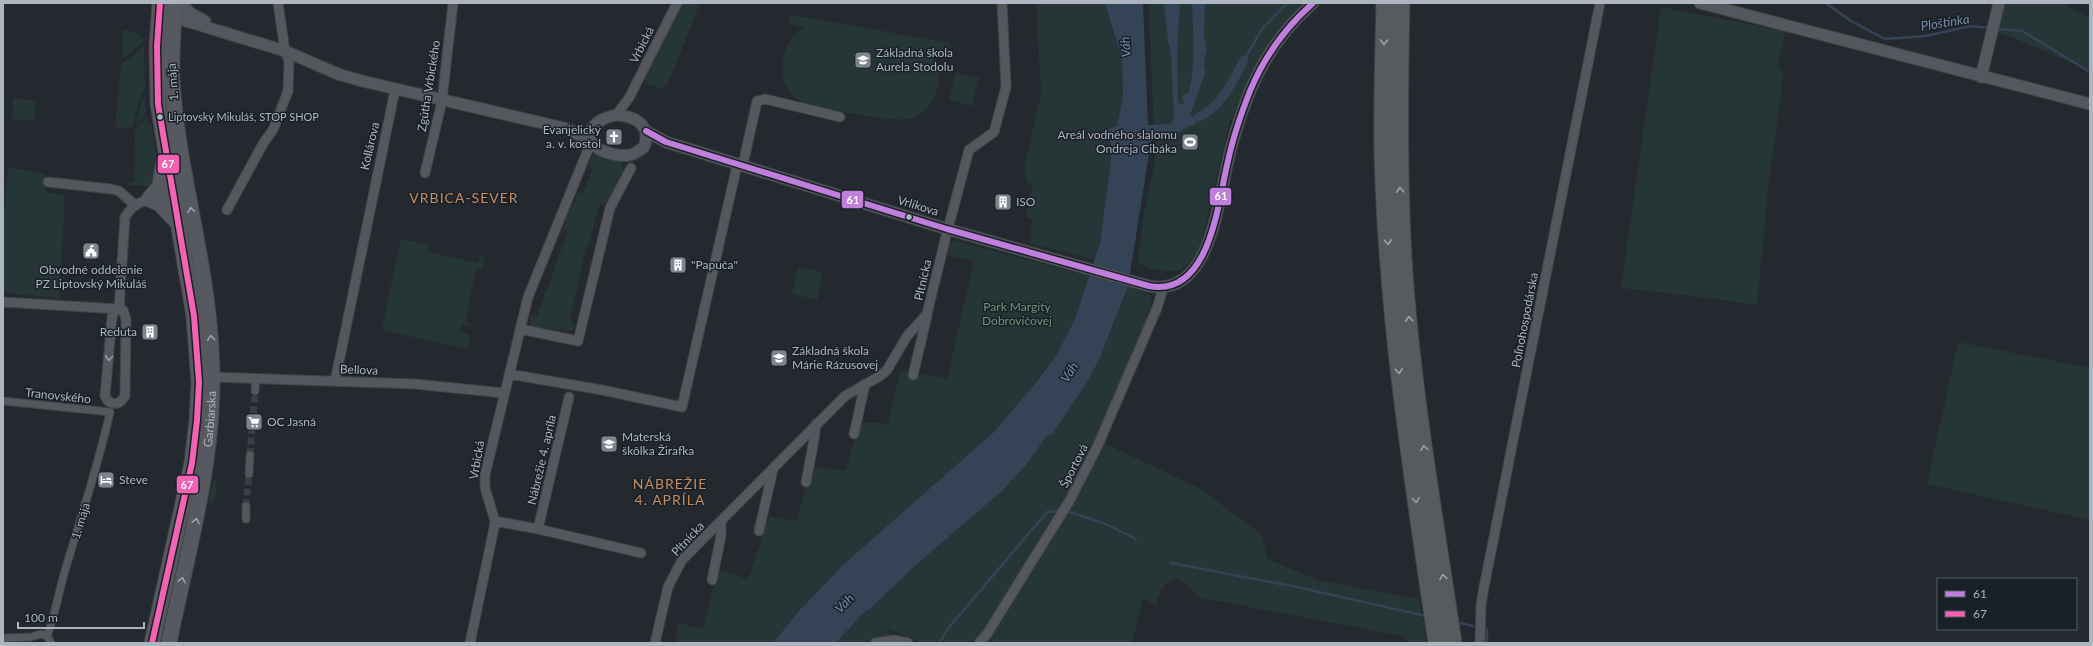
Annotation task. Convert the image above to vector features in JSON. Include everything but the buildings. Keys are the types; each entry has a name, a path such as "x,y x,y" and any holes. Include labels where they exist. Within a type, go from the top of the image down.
{"highway":[{"path":"1385,3 1383,152 1389,262 1407,442 1444,624"},
{"path":"1401,3 1398,109 1403,260 1444,624 1437,643"}],"main road":[{"name":"1. mája","path":"172,195 158,104 157,72 164,13 175,3"},
{"name":"1. mája","path":"164,13 188,192"},
{"path":"164,148 161,182 149,199 160,204 177,223"},
{"name":"Garbiarska","path":"169,643 207,464 213,405 213,377 207,308 188,192"},
{"name":"Garbiarska","path":"152,643 192,463 198,412 197,338 172,195"}],"street":[{"path":"181,3 194,16 225,27 237,37"},
{"path":"226,210 264,142 274,130 288,91 287,56 278,3"},
{"name":"Zgútha Vrbického","path":"425,173 442,101 454,3"},
{"name":"Vrbická","path":"616,115 629,98 677,3"},
{"name":"Pltnícka","path":"655,643 668,587 679,566 845,396 880,376 887,370 907,336 927,314 947,229 969,150 994,132 1006,87 1002,3"},
{"path":"1164,286 1184,277 1193,270 1203,257 1210,238 1238,125 1251,89 1266,59 1287,30 1313,3"},
{"name":"Poľnohospodárska","path":"1480,643 1481,605 1484,587 1600,3"},
{"path":"1700,3 2090,104"},
{"path":"1981,77 1998,8"},
{"path":"164,13 237,37 338,74 395,90 568,129 601,149 621,155 630,155 642,149 666,142"},
{"name":"Kollárova","path":"334,381 395,90"},
{"path":"520,329 578,341 610,208 647,140 646,131 632,117 629,98"},
{"path":"509,374 602,390 682,407 739,165 744,160 756,105 760,100 765,99 840,117"},
{"path":"568,129 616,115 632,117"},
{"path":"591,142 590,132 596,122"},
{"name":"Vrlíkova","path":"646,131 666,142 947,229 1140,283 1164,286"},
{"name":"Vrbická","path":"470,643 495,521 484,483 504,393 528,297 591,142"},
{"path":"621,155 631,168"},
{"path":"48,182 111,188 119,191 135,205"},
{"path":"119,309 124,221 128,212 135,205 149,199 188,192"},
{"name":"Športová","path":"979,643 987,634 1077,487 1098,445 1157,308 1164,286"},
{"path":"3,302 119,309 124,312 125,396 121,402 111,408 105,396 112,317 114,311 119,309"},
{"path":"914,375 927,314"},
{"name":"Bellova","path":"213,377 453,387 504,393"},
{"path":"255,391 256,378"},
{"path":"854,434 865,384"},
{"name":"Nábrežie 4. apríla","path":"538,529 569,397"},
{"name":"Tranovského","path":"3,402 111,408"},
{"name":"1. mája","path":"46,636 53,620 63,579 94,475 111,408"},
{"path":"806,482 816,424"},
{"path":"249,474 250,455"},
{"path":"759,531 773,469"},
{"path":"246,506 246,519"},
{"path":"495,521 538,529 641,553"},
{"name":"Pltnícka","path":"712,580 721,536 722,521"},
{"path":"3,638 39,634 46,636 51,643"},
{"path":"875,643 894,640 908,643"}],"green space":[{"path":"681,3 700,3 667,86 664,86 663,89 646,84 644,77"},
{"path":"1036,3 1105,3 1122,60 1123,95 1117,126 1108,129 1112,151 1100,243 1095,260 1030,243 1032,219 1026,217 1033,185 1026,182 1024,169 1041,93"},
{"name":"Areál vodného slalomu Ondreja Cibáka","path":"1149,3 1305,3 1283,26 1262,54 1229,124 1200,249 1180,271 1154,270 1138,263 1143,218 1155,160"},
{"path":"2005,3 2063,3 2090,19 2090,70 1998,32"},
{"path":"1661,7 1785,31 1778,64 1783,77 1768,190 1757,305 1621,288"},
{"name":"Základná škola Aurela Stodolu","path":"791,15 951,43 950,52 928,49 936,63 939,78 934,98 925,110 917,116 904,119 878,118 810,105 798,100 784,81 783,69 784,57 788,45 795,35 804,27 789,24"},
{"path":"123,29 138,34 144,41 122,59"},
{"path":"144,46 145,88 139,100 133,126 131,128 115,127 121,65"},
{"path":"956,73 979,78 972,106 949,100"},
{"path":"145,95 146,112 137,125 141,104"},
{"path":"13,98 36,101 34,121 12,119"},
{"path":"147,116 148,123 151,123 157,160 155,181 149,186 128,185 128,182 134,182 135,131"},
{"path":"594,153 620,159 623,170 614,188 609,205 600,203 588,247 586,247 570,319 575,326 574,329 570,331 534,327 530,323 530,315 537,316 568,231 563,229 564,219 568,209 571,210 578,192 583,194 592,170 589,164"},
{"path":"8,167 45,174 45,192 65,195 59,298 3,293 3,222"},
{"path":"401,239 429,245 428,252 478,263 480,256 484,257 483,269 476,270 465,322 470,323 470,325 462,324 460,332 470,335 467,349 386,331 382,328"},
{"name":"Park Margity Dobrovičovej","path":"955,241 1089,276 1075,319 1057,354 1025,396 994,432 961,463 843,565 797,613 773,643 675,643 679,623 703,629 718,570 748,579 769,516 797,521 804,492 816,467 846,471 853,445 864,422 888,424 899,375 904,371 947,379 974,261 945,255 950,243"},
{"path":"798,267 823,272 817,300 792,294"},
{"path":"1128,286 1145,291 1150,296 1151,306 1132,357 1096,441 1084,465 1044,536 987,629 977,639 966,643 921,643 887,628 894,642 836,643 863,613 870,609 917,564 1002,491 1026,465 1046,437 1053,432 1084,387 1099,360"},
{"path":"1958,342 2090,368 2090,520 1927,484"},
{"path":"1104,443 1199,488 1261,534 1268,559 1317,580 1419,599 1427,643 1410,643 1403,636 1201,598 1179,579 1169,582 1163,588 1156,605 1143,598 1132,643 986,643 1081,487"},
{"path":"213,481 217,481 214,503 208,502"}],"water":[{"name":"Váh","path":"1105,3 1143,3 1148,125 1171,124 1174,118 1171,54 1168,41 1164,3 1180,3 1177,54 1178,102 1181,105 1185,102 1182,100 1183,94 1187,95 1192,77 1192,4 1205,3 1204,36 1207,52 1205,55 1204,69 1206,71 1190,115 1194,117 1210,106 1210,114 1204,119 1197,120 1194,126 1191,125 1172,136 1157,138 1146,145 1149,154 1128,286 1099,360 1084,387 1053,433 1046,437 1026,465 1002,491 917,564 870,609 863,613 836,643 773,643 797,613 843,565 994,432 1038,380 1057,354 1075,319 1100,243 1112,151 1108,129 1117,126 1123,95 1122,60"}],"waterway":[{"name":"Ploštínka","path":"1244,60 1262,29 1287,3"},
{"name":"Ploštínka","path":"1826,3 1851,21 1885,39 1926,36 1971,26 1989,28"},
{"name":"Ploštínka","path":"1996,29 2022,31 2090,72"},
{"path":"1199,117 1220,100 1231,84 1244,60"},
{"path":"940,643 946,631 1047,512 1060,511"},
{"path":"1067,511 1106,524 1136,539"},
{"path":"1171,563 1297,587 1426,616"},
{"path":"1456,622 1473,626"},
{"path":"1485,628 1487,630 1487,643"}],"tunnel":[{"path":"250,455 255,391"},
{"path":"246,506 249,474"}],"transit line":[{"name":"67","path":"152,643 192,463 197,420 199,382 194,316 158,104 157,46 160,3"},
{"name":"61","path":"646,131 666,142 947,229 1149,286 1170,286 1186,277 1199,262 1208,243 1215,221 1230,152 1240,117 1262,66 1285,32 1313,3"}],"place":[{"name":"Základná škola Aurela Stodolu","path":"863,60"},
{"name":"Liptovský Mikuláš, STOP SHOP","path":"160,117"},
{"name":"Evanjelický a. v. kostol","path":"614,137"},
{"name":"Areál vodného slalomu Ondreja Cibáka","path":"1190,142"},
{"name":"ISO","path":"1003,202"},
{"name":"Obvodné oddelenie PZ Liptovský Mikuláš","path":"91,251"},
{"name":"\"Papuča\"","path":"678,265"},
{"name":"Reduta","path":"150,332"},
{"name":"Základná škola Márie Rázusovej","path":"779,358"},
{"name":"OC Jasná","path":"254,422"},
{"name":"Materská škôlka Žirafka","path":"609,444"},
{"name":"Steve","path":"106,480"}],"district":[{"name":"VRBICA-SEVER","path":"464,198"},
{"name":"NÁBREŽIE 4. APRÍLA","path":"670,492"}]}
